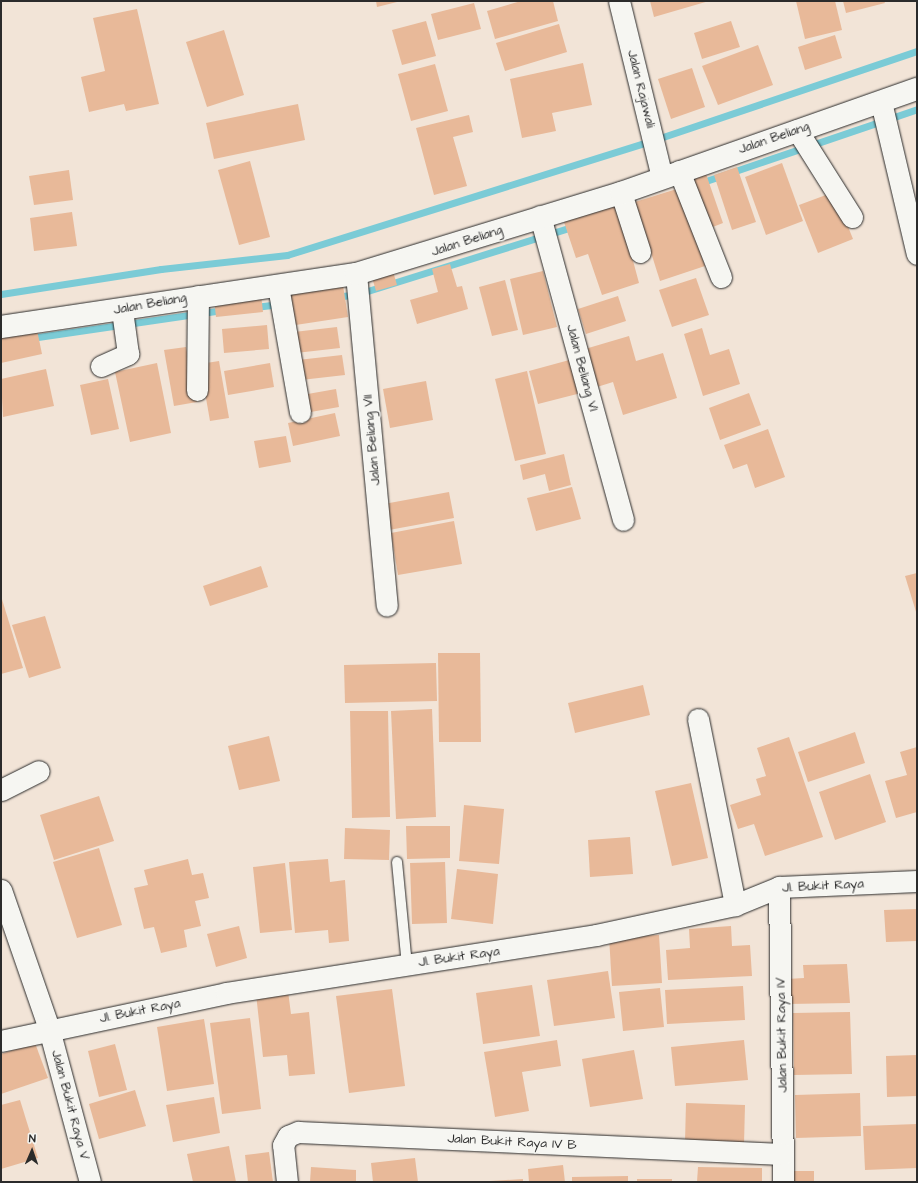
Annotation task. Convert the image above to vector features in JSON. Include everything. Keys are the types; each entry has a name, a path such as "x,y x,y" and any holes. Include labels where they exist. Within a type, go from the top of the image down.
{"street":[{"name":"Jalan Rajawali","path":"619,1 671,174 720,277"},
{"name":"Jalan Beliang","path":"1,327 122,310 198,296 356,274 540,216 621,193 796,130 917,89"},
{"path":"881,102 917,254"},
{"path":"796,130 852,216"},
{"path":"621,193 640,252"},
{"name":"Jalan Beliang VI","path":"540,216 623,520"},
{"name":"Jalan Beliang VII","path":"356,274 387,606"},
{"path":"278,286 300,412"},
{"path":"197,390 198,296"},
{"path":"100,366 128,354 122,310"},
{"path":"698,719 735,905"},
{"path":"1,790 39,771"},
{"name":"Jl. Bukit Raya","path":"1,1041 49,1029 226,993 596,935 735,905 780,887 917,881"},
{"name":"Jalan Bukit Raya IV","path":"780,887 783,1182"},
{"name":"Jalan Bukit Raya V","path":"1,890 49,1029 90,1182"},
{"name":"Jalan Bukit Raya IV B","path":"287,1182 283,1145 288,1136 298,1132 783,1154"}],"lane":[{"path":"397,862 407,965"}],"building":[{"path":"376,1 397,1 397,2 377,7"},
{"path":"521,1 553,1 558,21 495,39 487,11"},
{"path":"650,1 709,1 654,17"},
{"path":"796,1 835,1 842,30 805,39"},
{"path":"843,1 884,1 885,3 846,13"},
{"path":"474,3 481,29 438,40 431,14"},
{"path":"137,9 159,104 126,111 124,104 89,112 81,77 105,71 93,18"},
{"path":"426,21 436,56 402,65 392,30"},
{"path":"731,21 740,47 702,59 694,33"},
{"path":"559,24 567,52 505,71 496,43"},
{"path":"224,30 244,95 207,107 186,42"},
{"path":"835,35 842,58 805,70 798,47"},
{"path":"758,45 773,85 718,105 702,66"},
{"path":"583,63 592,105 552,113 556,131 522,138 510,79"},
{"path":"435,64 448,111 411,121 398,74"},
{"path":"692,68 705,107 671,119 658,79"},
{"path":"298,104 305,140 214,159 206,123"},
{"path":"469,115 473,132 453,137 467,186 434,195 416,128"},
{"path":"250,161 270,237 239,245 218,170"},
{"path":"782,163 803,221 766,235 745,177"},
{"path":"737,167 756,222 732,230 714,175"},
{"path":"69,170 73,200 34,205 29,176"},
{"path":"705,171 723,223 705,230 686,178"},
{"path":"680,188 705,266 660,281 635,202"},
{"path":"834,192 853,239 818,253 799,205"},
{"path":"617,201 639,283 602,295 588,254 576,258 563,219"},
{"path":"72,212 77,246 34,251 30,218"},
{"path":"450,264 457,287 462,286 468,309 417,324 410,300 438,292 432,269"},
{"path":"392,268 397,285 376,291 371,274"},
{"path":"543,271 557,327 523,335 510,279"},
{"path":"696,278 709,315 672,327 659,290"},
{"path":"342,279 348,317 289,326 284,288"},
{"path":"505,280 518,330 492,336 479,287"},
{"path":"261,294 263,312 216,317 214,299"},
{"path":"618,296 626,321 586,334 578,309"},
{"path":"36,325 42,354 1,363 1,332"},
{"path":"267,325 269,349 224,353 222,329"},
{"path":"337,327 340,348 296,353 294,332"},
{"path":"702,328 710,355 729,349 740,384 703,396 684,334"},
{"path":"629,336 636,361 663,353 677,398 623,415 613,382 597,387 585,349"},
{"path":"186,347 197,402 174,406 164,350"},
{"path":"342,355 345,375 301,380 298,360"},
{"path":"573,359 581,393 538,404 529,371"},
{"path":"219,361 229,418 210,421 200,364"},
{"path":"157,363 171,433 130,442 115,372"},
{"path":"270,363 274,387 228,395 224,371"},
{"path":"46,369 54,406 3,417 1,379"},
{"path":"527,371 546,454 515,461 495,379"},
{"path":"108,379 119,429 91,435 80,385"},
{"path":"426,381 433,420 390,428 383,389"},
{"path":"336,389 339,407 305,413 302,395"},
{"path":"749,393 761,425 720,440 709,408"},
{"path":"335,413 340,436 293,446 288,423"},
{"path":"768,429 785,477 755,488 747,464 733,469 724,445"},
{"path":"286,436 291,462 259,468 254,441"},
{"path":"564,454 571,485 549,491 545,474 523,480 520,465"},
{"path":"572,487 581,519 536,531 527,498"},
{"path":"449,492 454,518 389,530 384,504"},
{"path":"454,521 462,564 398,575 391,533"},
{"path":"261,566 268,587 210,606 203,586"},
{"path":"917,573 917,615 905,576"},
{"path":"1,596 23,668 1,674"},
{"path":"45,616 61,668 29,678 12,625"},
{"path":"438,653 480,653 481,742 439,742"},
{"path":"436,663 437,701 345,703 344,665"},
{"path":"643,685 650,715 575,733 568,703"},
{"path":"432,709 436,817 396,819 391,711"},
{"path":"350,711 388,711 390,817 352,818"},
{"path":"855,732 865,763 808,782 798,752"},
{"path":"269,736 280,781 239,790 228,746"},
{"path":"789,737 823,837 765,856 754,824 738,829 730,805 761,795 756,779 766,776 757,748"},
{"path":"917,747 917,812 896,818 885,781 907,775 900,752"},
{"path":"870,774 886,822 835,840 819,792"},
{"path":"691,783 708,858 672,866 655,791"},
{"path":"99,796 114,841 54,860 40,815"},
{"path":"464,805 504,809 499,864 459,861"},
{"path":"406,826 450,826 450,858 407,859"},
{"path":"345,828 390,830 389,860 344,859"},
{"path":"630,837 633,874 590,877 588,840"},
{"path":"99,848 122,925 77,938 53,862"},
{"path":"188,859 192,875 203,873 209,898 195,901 201,926 184,930 187,947 161,953 154,927 144,929 134,888 148,885 144,870"},
{"path":"328,859 330,882 345,880 349,941 329,943 328,930 295,933 289,862"},
{"path":"445,862 447,923 412,924 410,863"},
{"path":"285,863 292,930 260,933 253,867"},
{"path":"457,869 498,874 493,924 451,919"},
{"path":"917,909 917,941 886,942 884,910"},
{"path":"239,926 247,958 216,967 207,934"},
{"path":"731,926 732,946 750,945 752,976 668,980 666,950 690,948 689,929"},
{"path":"659,935 662,983 612,986 609,937"},
{"path":"847,964 850,1003 788,1004 787,979 804,978 803,965"},
{"path":"608,971 615,1018 554,1026 547,980"},
{"path":"532,985 540,1036 483,1044 476,993"},
{"path":"743,986 745,1020 667,1024 665,990"},
{"path":"660,988 664,1027 623,1031 619,992"},
{"path":"392,989 405,1086 349,1093 336,996"},
{"path":"288,991 291,1014 309,1012 315,1074 289,1076 287,1055 263,1057 256,994"},
{"path":"850,1012 852,1074 794,1075 793,1013"},
{"path":"250,1018 261,1109 222,1114 210,1023"},
{"path":"204,1019 214,1084 167,1091 157,1027"},
{"path":"557,1040 561,1066 522,1072 529,1111 495,1117 484,1052"},
{"path":"744,1040 748,1080 675,1086 671,1047"},
{"path":"35,1043 48,1078 1,1094 1,1054"},
{"path":"115,1044 127,1090 99,1097 88,1051"},
{"path":"634,1050 643,1099 590,1107 582,1059"},
{"path":"917,1055 917,1096 887,1097 886,1056"},
{"path":"135,1090 146,1126 99,1139 89,1104"},
{"path":"860,1093 861,1136 796,1138 795,1095"},
{"path":"214,1097 220,1133 173,1142 166,1105"},
{"path":"20,1100 38,1158 1,1169 1,1105"},
{"path":"686,1103 745,1105 744,1144 685,1142"},
{"path":"917,1124 917,1168 865,1170 863,1126"},
{"path":"229,1146 236,1182 193,1182 187,1154"},
{"path":"269,1152 273,1182 248,1182 245,1155"},
{"path":"415,1158 418,1182 373,1182 371,1163"},
{"path":"563,1165 565,1182 529,1182 528,1169"},
{"path":"311,1167 356,1170 356,1182 310,1182"},
{"path":"698,1167 762,1168 762,1182 697,1182"},
{"path":"790,1171 814,1171 814,1182 790,1182"},
{"path":"628,1176 628,1182 572,1182 572,1177"},
{"path":"523,1179 523,1182 490,1182 490,1181"},
{"path":"637,1179 672,1179 672,1182 637,1182"}],"waterway":[{"path":"1,294 161,269 287,255 654,140 917,51"},
{"path":"700,183 917,109"},
{"path":"336,297 358,294 575,226"},
{"path":"255,307 280,304"},
{"path":"31,338 224,310"}]}
